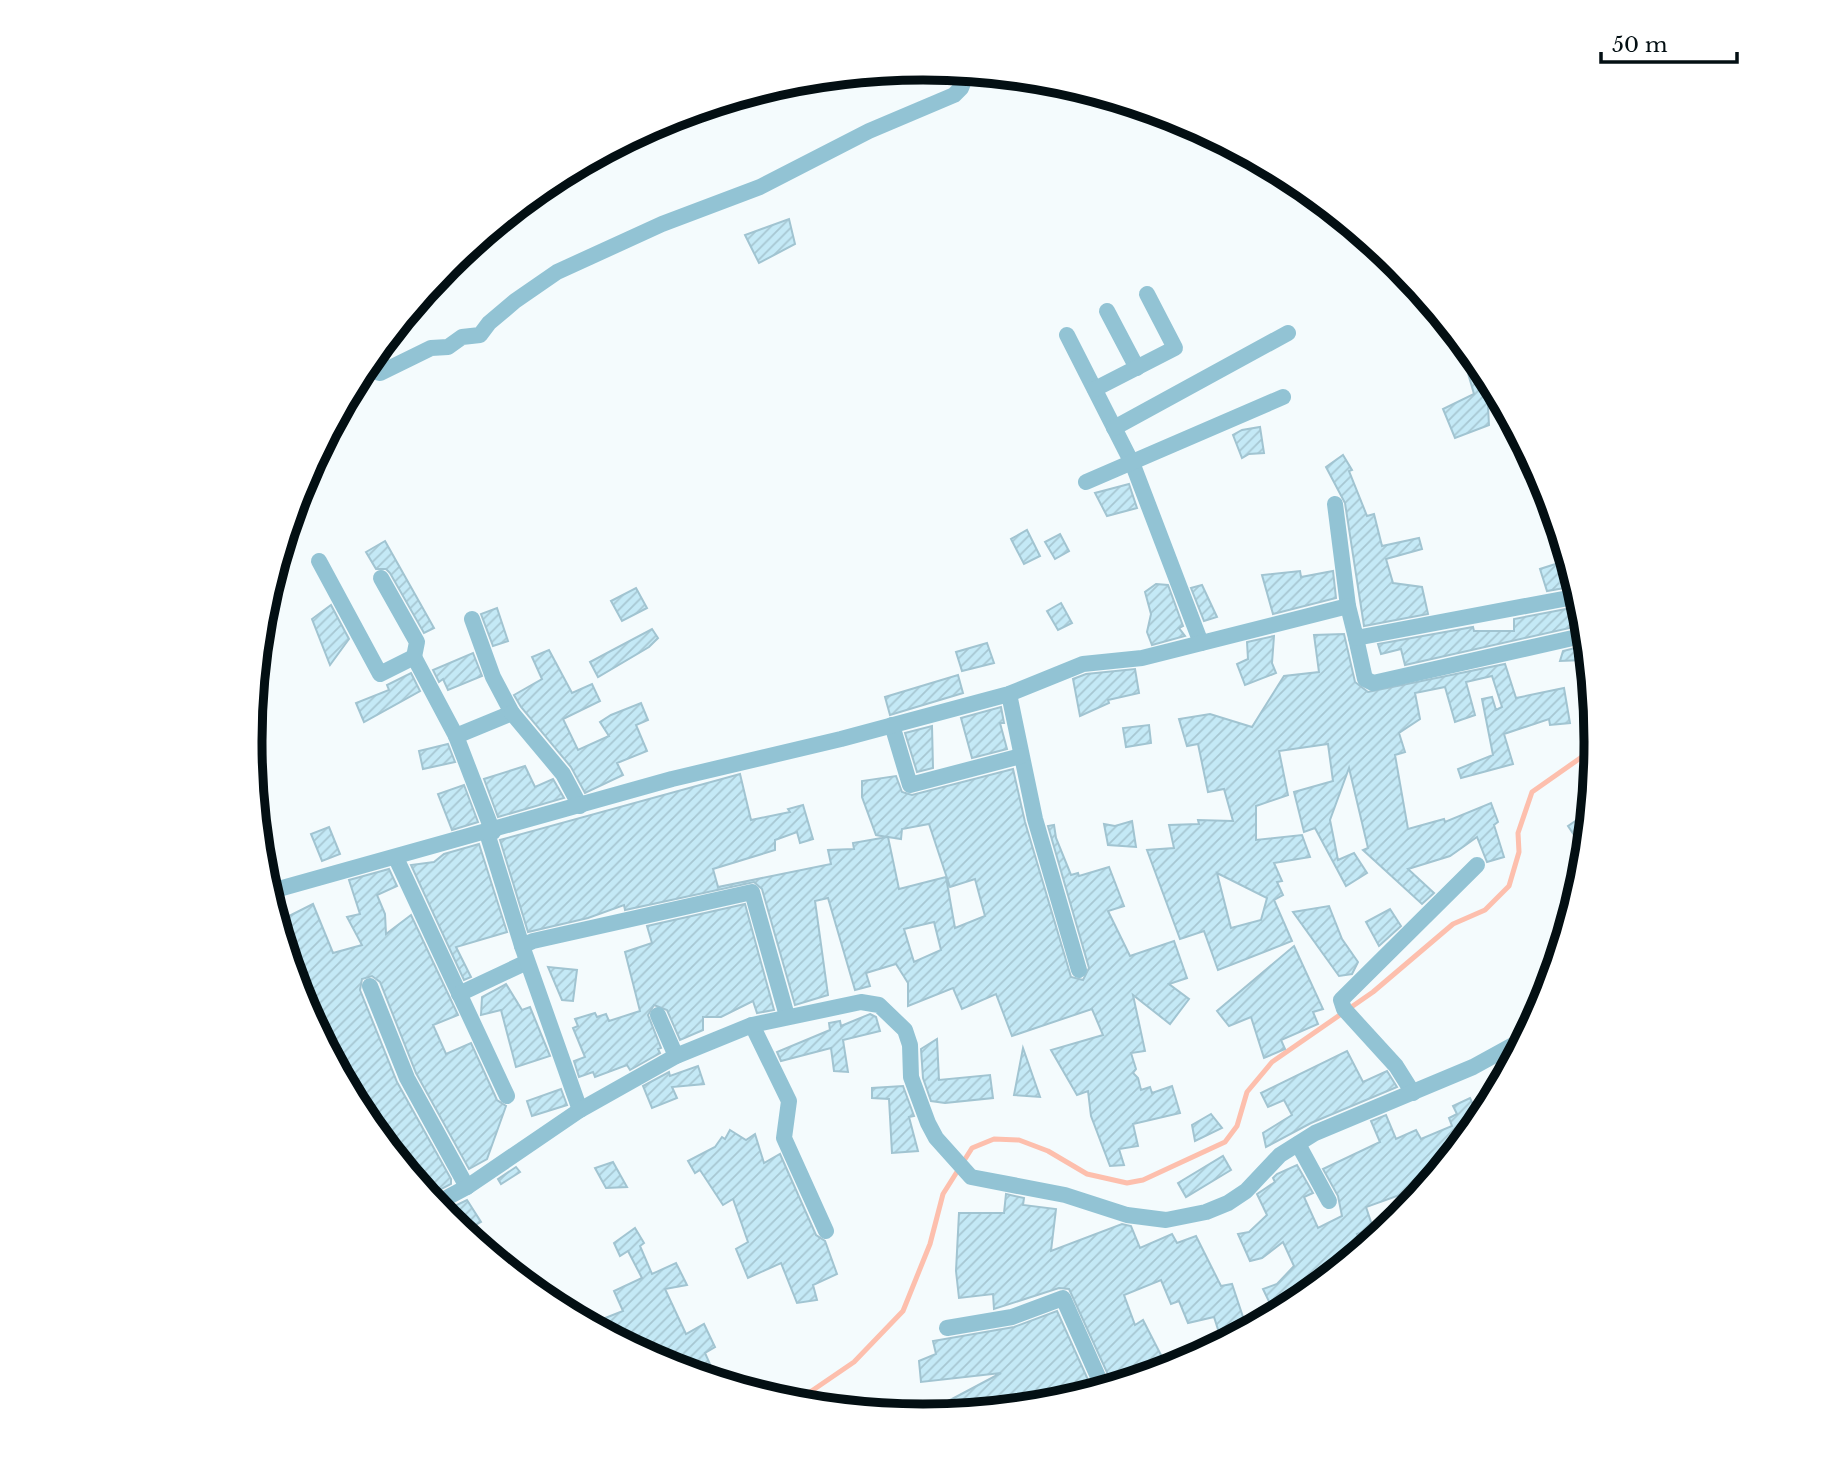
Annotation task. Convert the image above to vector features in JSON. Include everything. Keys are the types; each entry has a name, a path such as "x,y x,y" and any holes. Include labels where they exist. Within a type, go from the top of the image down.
{"street":[{"path":"375,371 380,373 431,348 448,347 462,337 480,335 489,323 515,301 558,272 663,224 760,187 869,131 954,95 963,82"},
{"path":"1095,389 1175,348 1147,294"},
{"path":"1107,311 1137,368"},
{"path":"1114,428 1287,333"},
{"path":"1067,335 1133,464 1201,643"},
{"path":"1086,482 1283,397"},
{"path":"1335,504 1348,606 1365,679 1373,683 1576,637"},
{"path":"319,561 380,674 414,657"},
{"path":"381,578 417,642 414,657 456,736 490,832 527,962 580,1110"},
{"path":"1356,638 1568,598"},
{"path":"278,889 672,779 1009,694 1083,664 1119,662 1348,606"},
{"path":"472,619 493,677 512,713 564,774 580,806"},
{"path":"1009,694 1035,819 1079,970"},
{"path":"456,736 512,713"},
{"path":"892,725 910,785 1021,756"},
{"path":"396,858 507,1096"},
{"path":"1413,1093 1396,1066 1349,1014 1343,997 1477,865"},
{"path":"522,946 569,932 752,892 787,1016"},
{"path":"459,994 527,962"},
{"path":"370,986 407,1079 467,1186"},
{"path":"445,1199 580,1110 676,1056 752,1025 861,1002 879,1005 905,1030 910,1045 911,1077 918,1099 936,1138 971,1177 1065,1195 1127,1215 1166,1220 1206,1212 1228,1203 1246,1191 1280,1155 1298,1144 1367,1109 1413,1093 1510,1046"},
{"path":"658,1015 676,1056"},
{"path":"752,1025 788,1111 783,1135 785,1142 826,1231"},
{"path":"1298,1144 1329,1201"},
{"path":"947,1328 1012,1317 1063,1298 1099,1379"}],"building":[{"path":"789,219 795,244 759,263 745,235"},
{"path":"1465,363 1488,397 1489,425 1455,438 1443,409 1474,394"},
{"path":"1260,427 1264,453 1249,454 1242,458 1233,435 1242,430"},
{"path":"1343,455 1352,470 1349,471 1367,516 1374,514 1382,546 1419,538 1422,549 1386,559 1393,583 1422,587 1428,614 1364,626 1345,503 1326,467"},
{"path":"1129,484 1137,508 1107,516 1095,493"},
{"path":"1027,530 1040,556 1024,564 1011,539"},
{"path":"1060,534 1069,551 1055,559 1045,542"},
{"path":"385,541 434,628 424,633 390,573 386,569 376,569 366,552"},
{"path":"1559,563 1566,588 1547,591 1540,569"},
{"path":"1300,571 1301,577 1333,571 1336,598 1273,614 1262,575"},
{"path":"1156,584 1168,585 1183,626 1179,628 1185,636 1152,645 1147,632 1151,614 1145,592"},
{"path":"1202,585 1217,617 1204,621 1191,588"},
{"path":"636,588 647,608 622,621 611,601"},
{"path":"1061,603 1072,623 1058,630 1047,611"},
{"path":"331,605 349,639 330,665 312,619"},
{"path":"497,608 508,641 493,646 481,614"},
{"path":"1571,608 1574,627 1405,665 1401,649 1381,654 1378,644 1473,627 1474,631 1514,631 1514,619"},
{"path":"652,629 658,638 649,647 598,677 590,662"},
{"path":"1344,634 1355,682 1368,692 1505,664 1516,698 1564,688 1570,723 1550,725 1549,719 1504,734 1513,764 1461,778 1458,769 1493,755 1482,699 1492,697 1496,710 1502,707 1492,676 1466,682 1475,715 1455,722 1445,687 1415,693 1420,719 1399,733 1405,752 1395,755 1408,829 1444,819 1445,822 1491,803 1498,822 1494,825 1504,857 1487,862 1477,837 1450,856 1408,869 1434,893 1422,904 1363,850 1368,848 1349,768 1330,820 1338,860 1354,853 1367,873 1346,886 1315,828 1304,832 1294,792 1333,781 1328,744 1279,751 1288,795 1256,806 1256,840 1302,835 1310,857 1274,863 1282,881 1277,882 1283,895 1274,900 1292,941 1218,970 1204,931 1180,939 1147,850 1174,848 1169,825 1199,824 1198,820 1233,821 1224,789 1208,792 1198,744 1187,746 1179,719 1210,714 1252,727 1284,676 1319,672 1314,635","holes":["1217,873 1267,898 1261,920 1231,928"]},
{"path":"1274,636 1272,663 1276,673 1245,685 1237,664 1248,659 1247,642"},
{"path":"987,643 994,663 962,671 956,652"},
{"path":"1578,647 1579,660 1560,661 1563,651"},
{"path":"549,650 572,693 592,684 600,701 563,719 578,750 609,736 600,722 611,715 641,703 648,720 636,725 647,751 617,763 623,775 585,793 571,767 514,695 542,679 532,657"},
{"path":"473,653 482,676 448,690 443,679 439,682 433,670"},
{"path":"1135,669 1139,693 1108,700 1109,703 1080,716 1073,679 1086,674"},
{"path":"411,673 420,691 364,722 356,703 389,690 387,685"},
{"path":"958,675 963,693 890,715 885,697"},
{"path":"1001,707 1004,723 1000,723 1007,749 972,758 961,718"},
{"path":"1149,725 1151,743 1126,747 1123,728"},
{"path":"932,726 933,768 917,772 905,733"},
{"path":"448,744 455,762 423,769 419,751"},
{"path":"525,766 535,787 553,779 564,798 498,817 484,779"},
{"path":"1013,769 1025,822 1071,977 1083,980 1089,968 1048,826 1054,825 1056,838 1071,875 1078,873 1079,876 1109,867 1124,906 1108,911 1130,956 1174,941 1187,978 1169,984 1189,999 1170,1024 1133,995 1145,1051 1131,1053 1136,1069 1133,1073 1138,1078 1141,1090 1150,1087 1152,1093 1172,1086 1180,1113 1133,1124 1138,1146 1119,1149 1124,1165 1110,1166 1091,1116 1088,1091 1077,1095 1051,1050 1103,1035 1092,1009 1012,1036 996,994 962,1009 953,988 908,1006 908,983 896,964 866,973 870,986 855,990 828,898 815,901 828,995 795,1005 762,889 754,882 625,910 624,905 588,918 528,932 500,840 740,774 751,820 790,812 788,809 803,805 813,839 800,843 797,832 775,840 775,850 713,869 718,887 831,864 828,850 854,849 853,843 887,837 876,835 862,797 862,781 896,776 902,792 912,795","holes":["929,824 950,887 975,879 985,916 955,928 946,877 899,889 888,837 901,839 902,829","934,922 941,950 914,962 904,929"]},
{"path":"464,785 478,822 452,830 438,794"},
{"path":"1580,818 1577,840 1568,826"},
{"path":"1132,821 1136,847 1108,845 1104,824 1115,826"},
{"path":"329,827 340,854 322,861 311,834"},
{"path":"479,844 507,932 456,947 471,977 464,980 411,865 434,862 444,854"},
{"path":"389,869 397,886 377,895 385,914 386,934 411,915 458,1015 433,1025 446,1054 471,1043 497,1100 506,1106 487,1159 469,1169 416,1073 380,982 372,976 362,979 360,990 397,1082 451,1179 451,1184 438,1191 398,1145 350,1073 312,995 285,918 313,904 333,953 362,945 347,917 360,914 349,880"},
{"path":"745,904 774,1010 757,1013 753,1001 721,1017 703,1017 703,1030 680,1040 667,1010 654,1005 648,1015 661,1048 658,1049 660,1053 630,1070 627,1065 595,1077 593,1072 579,1077 574,1061 585,1057 573,1028 578,1026 575,1019 595,1013 597,1017 606,1014 609,1021 640,1011 625,952 652,943 647,926"},
{"path":"1329,906 1342,939 1358,962 1352,974 1339,976 1293,912"},
{"path":"1390,909 1401,926 1379,946 1366,922"},
{"path":"1294,946 1323,1009 1313,1012 1318,1024 1281,1040 1285,1049 1264,1058 1251,1017 1229,1026 1217,1011"},
{"path":"548,967 577,970 573,1001 562,1000"},
{"path":"506,984 522,1010 530,1007 550,1056 516,1067 501,1010 481,1015 482,997"},
{"path":"870,1014 876,1017 880,1031 843,1040 848,1072 834,1071 831,1048 781,1061 777,1052 830,1030 829,1023 840,1021 841,1026"},
{"path":"937,1039 939,1080 990,1075 993,1098 945,1103 931,1101 923,1078 921,1049"},
{"path":"1023,1048 1040,1097 1014,1095"},
{"path":"1347,1051 1363,1082 1387,1071 1397,1087 1311,1123 1266,1147 1263,1133 1292,1115 1284,1100 1268,1107 1261,1093"},
{"path":"698,1066 704,1084 672,1087 677,1098 652,1108 643,1086 669,1072 670,1076"},
{"path":"903,1086 914,1116 909,1117 918,1151 892,1153 889,1099 872,1098 872,1088"},
{"path":"561,1089 567,1105 532,1116 527,1101"},
{"path":"1470,1098 1474,1108 1448,1145 1407,1192 1366,1207 1373,1227 1357,1234 1359,1239 1326,1267 1271,1305 1263,1289 1277,1284 1294,1266 1283,1242 1262,1258 1250,1261 1238,1234 1249,1232 1267,1215 1257,1194 1275,1182 1273,1178 1277,1174 1297,1165 1313,1193 1304,1197 1318,1228 1342,1216 1338,1196 1323,1169 1380,1142 1371,1121 1386,1115 1396,1139 1416,1130 1421,1139 1452,1126 1449,1118 1457,1114 1453,1106"},
{"path":"1211,1114 1222,1128 1195,1141 1192,1125"},
{"path":"730,1130 746,1140 755,1134 764,1163 780,1154 816,1235 825,1241 837,1274 813,1285 817,1300 797,1303 781,1263 748,1278 736,1249 748,1242 733,1199 723,1205 700,1170 695,1173 688,1161 715,1147 722,1137 725,1139"},
{"path":"1223,1156 1231,1170 1186,1197 1178,1183"},
{"path":"613,1162 627,1187 606,1188 595,1168"},
{"path":"516,1167 520,1172 501,1184 498,1179"},
{"path":"1006,1194 1024,1198 1023,1205 1056,1209 1051,1251 1122,1224 1131,1226 1140,1248 1172,1234 1177,1243 1196,1236 1221,1286 1232,1284 1244,1320 1219,1333 1214,1317 1188,1323 1179,1301 1171,1304 1161,1280 1124,1295 1135,1325 1143,1320 1162,1357 1109,1376 1069,1289 1059,1288 994,1309 993,1294 959,1298 956,1271 959,1213 1004,1213"},
{"path":"467,1200 481,1222 473,1226 452,1207"},
{"path":"635,1228 644,1243 640,1246 652,1274 676,1263 687,1285 665,1289 686,1334 704,1324 715,1347 705,1353 712,1369 670,1353 601,1320 623,1311 614,1291 642,1278 628,1251 620,1256 614,1243"},
{"path":"1057,1311 1089,1382 1008,1398 944,1403 1001,1373 921,1382 919,1361 936,1354 933,1341 1014,1327"}],"waterway":[{"path":"808,1393 854,1362 903,1311 930,1244 943,1194 972,1148 994,1139 1019,1140 1048,1151 1087,1174 1127,1183 1143,1180 1225,1142 1237,1126 1247,1092 1272,1062 1373,992 1453,924 1485,910 1509,886 1519,852 1518,833 1532,792 1584,756"}]}
